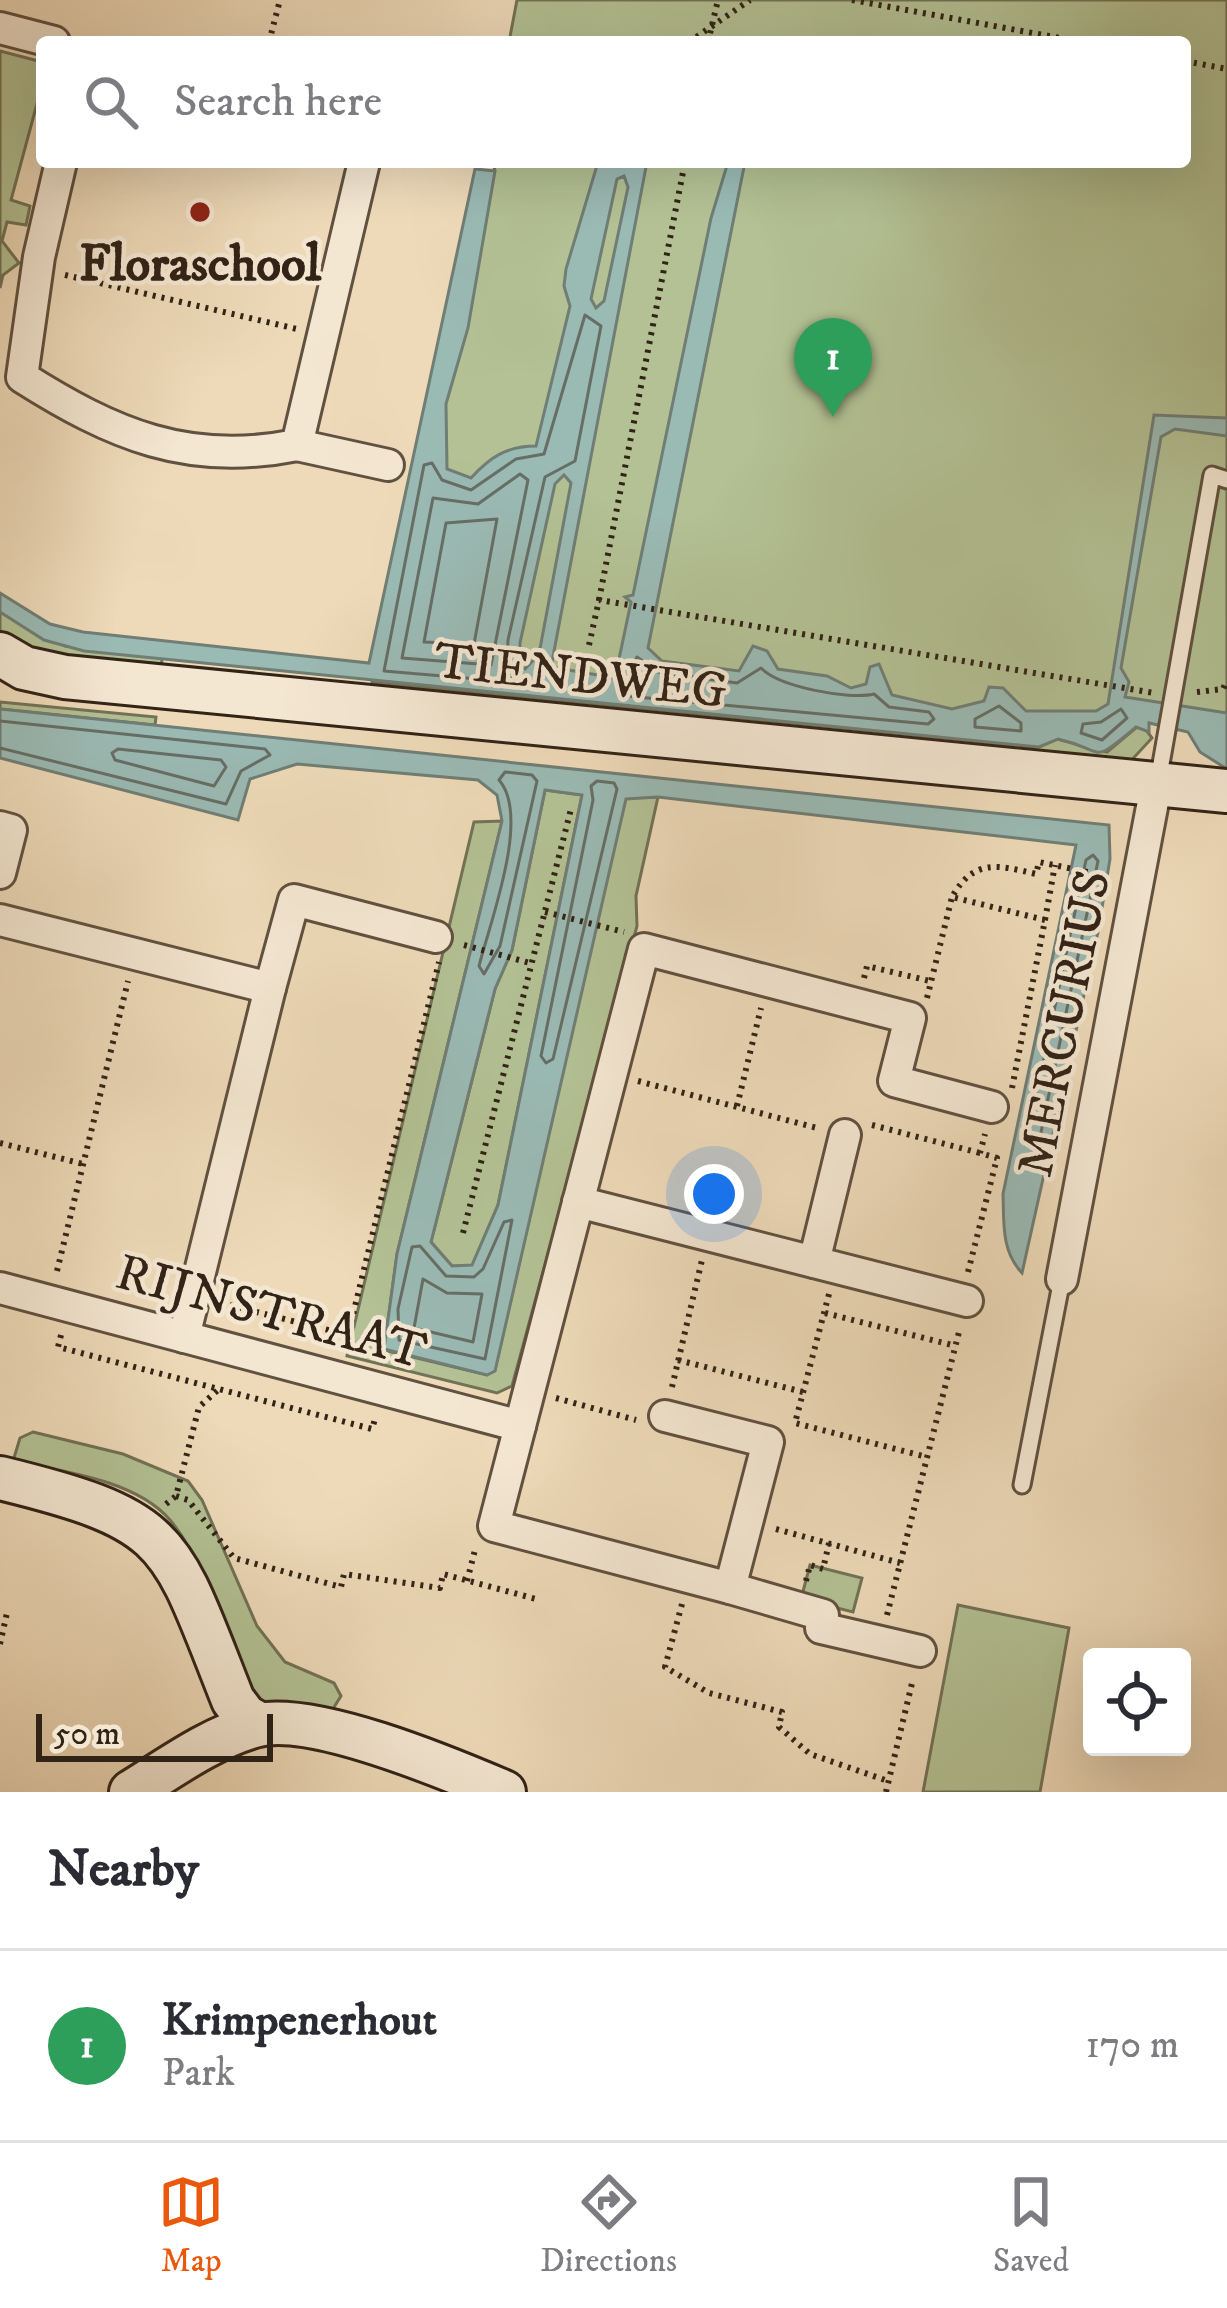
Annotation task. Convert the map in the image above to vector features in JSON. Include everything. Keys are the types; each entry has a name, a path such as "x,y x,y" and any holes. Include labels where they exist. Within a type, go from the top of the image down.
{"street":[{"path":"0,28 36,37"},
{"path":"61,168 38,269 22,377 133,440 206,452 297,445 388,465"},
{"path":"297,445 363,168"},
{"name":"TIENDWEG","path":"0,654 24,668 134,684 1227,791"},
{"name":"MERCURIUS","path":"1062,1279 1156,786"},
{"path":"0,827 11,830 0,873"},
{"path":"184,1337 294,900 445,947"},
{"path":"0,920 270,988"},
{"path":"920,1652 821,1628 823,1615 494,1526 644,949 910,1018 894,1081 992,1107"},
{"path":"825,1265 845,1135"},
{"path":"578,1202 967,1301"},
{"name":"RIJNSTRAAT","path":"0,1288 520,1426"},
{"path":"664,1416 768,1442 730,1588"},
{"path":"0,1478 115,1509 172,1556 244,1716 259,1724 326,1731 406,1751 504,1792"},
{"path":"131,1792 211,1742 259,1724"}],"lane":[{"path":"1156,786 1212,475 1227,480"},
{"path":"1022,1485 1062,1279"}],"path":[{"path":"271,36 280,0"},
{"path":"709,36 718,0"},
{"path":"698,36 750,0"},
{"path":"852,0 1049,36"},
{"path":"1191,62 1227,68"},
{"path":"589,645 684,168"},
{"path":"38,269 322,335"},
{"path":"599,600 1133,692"},
{"path":"464,1233 572,809"},
{"path":"910,1018 925,1006 952,896 980,866 995,864 1036,874 1039,862 1112,878"},
{"path":"980,1153 992,1107 1008,1110 1055,864"},
{"path":"952,896 1045,920"},
{"path":"545,912 602,926"},
{"path":"194,1296 348,1335 445,947 530,962"},
{"path":"134,954 43,1328 62,1334 58,1347 372,1429 383,1389"},
{"path":"737,1107 767,981"},
{"path":"611,1075 845,1135 859,1138 863,1123 997,1158 965,1286 967,1301 880,1642"},
{"path":"0,1143 83,1164"},
{"path":"530,1391 662,1426 709,1235"},
{"path":"825,1265 824,1312 795,1423 928,1457"},
{"path":"824,1312 956,1346"},
{"path":"140,1525 176,1496 199,1407 219,1389 228,1348"},
{"path":"678,1360 804,1392"},
{"path":"176,1496 188,1500 234,1558 341,1586 344,1574 440,1588 443,1574 536,1599"},
{"path":"747,1522 900,1563"},
{"path":"803,1592 810,1565 823,1569 829,1543"},
{"path":"689,1577 665,1667 709,1693 782,1712 778,1727 810,1754 888,1781"},
{"path":"0,1644 7,1613"},
{"path":"886,1792 920,1652"}],"green space":[{"path":"517,0 1227,0 1227,727 382,673 495,168 1191,168 1191,36 510,36"},
{"path":"0,51 36,60 36,107 11,200 30,206 26,225 7,222 2,241 19,263 3,275 0,288"},
{"path":"0,612 65,646 162,658 161,674 54,663 0,635"},
{"path":"372,682 1039,747 1057,739 1107,752 1137,727 1144,727 1152,738 1127,765 373,698"},
{"path":"0,702 156,717 155,725 0,709"},
{"path":"545,790 582,795 498,1205 472,1266 452,1266 431,1242 495,989 512,950"},
{"path":"658,797 636,896 637,926 512,1386 497,1393 347,1356 474,822 502,821 397,1254 384,1350 487,1375 495,1370 625,798"},
{"path":"33,1432 123,1454 188,1481 202,1500 257,1626 285,1662 334,1683 341,1696 326,1720 253,1699 206,1581 170,1520 156,1506 118,1486 13,1461 20,1438"},
{"path":"810,1565 862,1578 853,1612 801,1599"},
{"path":"958,1605 1069,1628 1040,1792 923,1792"}],"water":[{"path":"596,168 646,168 551,667 615,678 631,602 625,597 633,595 711,218 726,168 744,168 648,648 662,661 739,671 753,646 767,651 778,669 827,676 851,688 866,684 870,667 879,664 892,695 952,709 984,701 989,687 1003,688 1026,711 1096,711 1108,704 1154,415 1227,418 1227,436 1175,429 1161,437 1121,668 1129,682 1125,697 1227,713 1227,769 1200,752 1188,732 1149,723 1149,732 1136,727 1104,751 1058,739 1039,747 84,651 44,640 0,612 0,593 50,624 83,632 369,663 475,169 495,171 468,328 446,404 447,469 471,478 500,454 536,446 570,306 564,286","holes":["624,176 628,187 604,301 596,308 591,299 617,179","564,475 571,483 539,654 525,669 519,664 520,643 555,484"]},
{"path":"0,709 1109,825 1110,859 1098,932 1022,1273 1007,1246 1003,1194 1076,845 658,797 626,799 495,1371 487,1375 384,1349 397,1254 502,821 497,795 478,780 297,764 250,779 238,820 0,758","holes":["545,790 582,795 498,1205 472,1265 452,1266 431,1242 495,989 512,950"]}],"place":[{"name":"Floraschool","path":"200,212"},
{"name":"Krimpenerhout","path":"833,417"}]}
